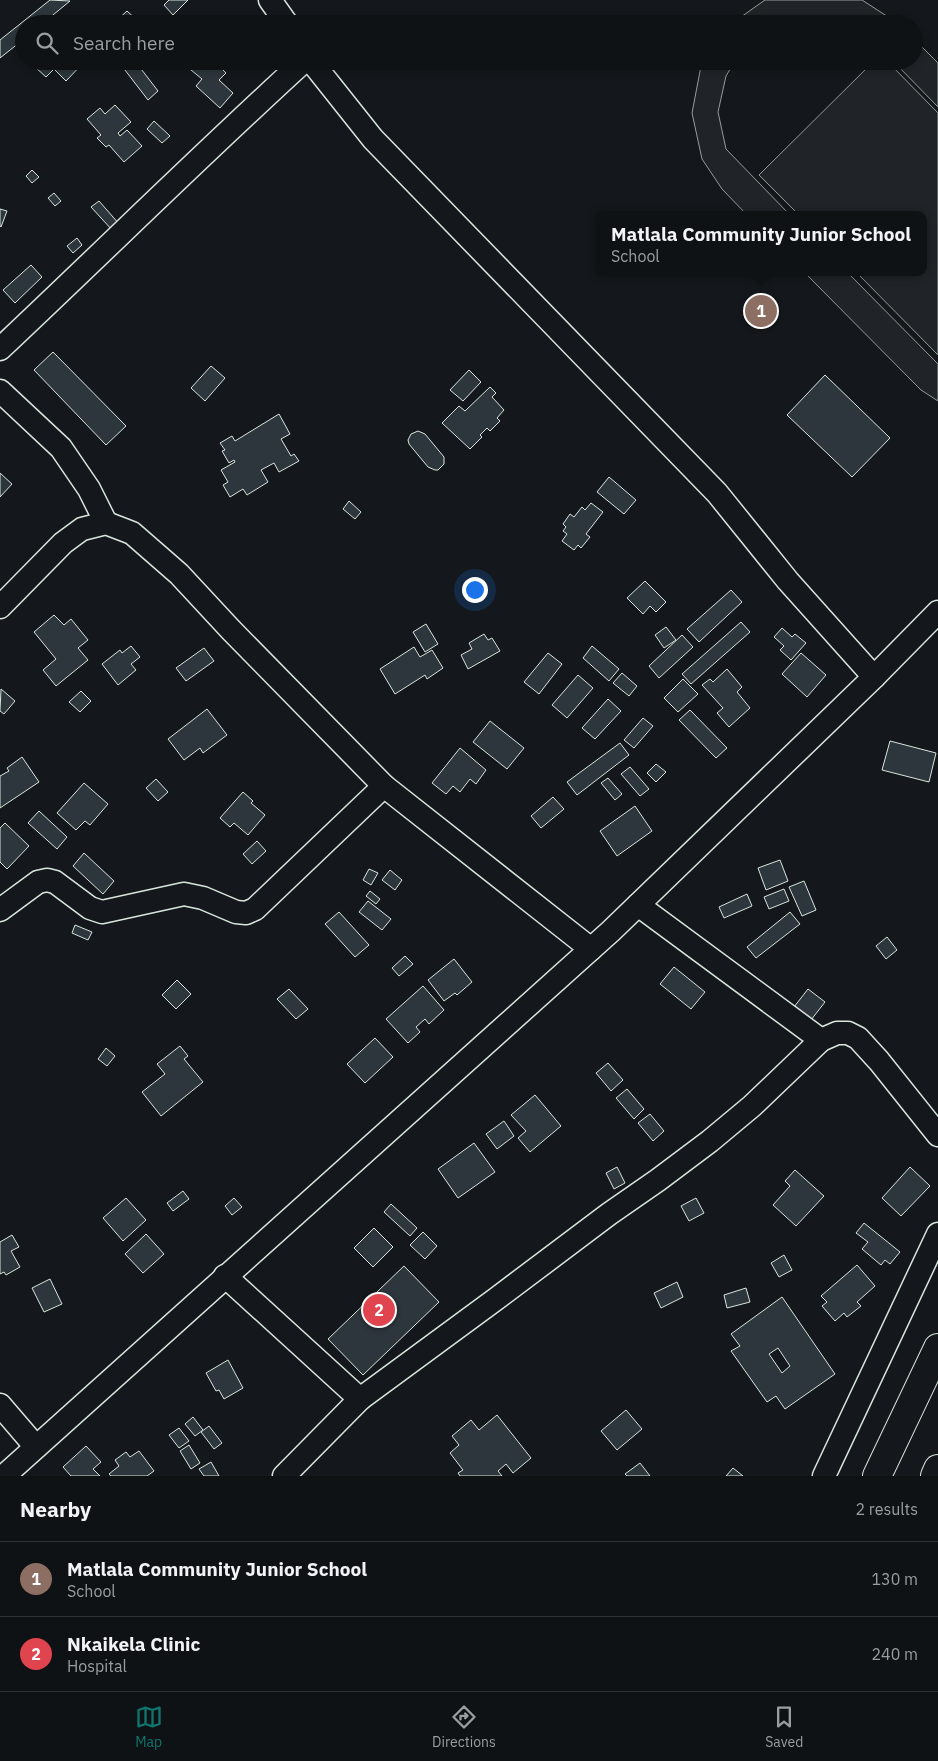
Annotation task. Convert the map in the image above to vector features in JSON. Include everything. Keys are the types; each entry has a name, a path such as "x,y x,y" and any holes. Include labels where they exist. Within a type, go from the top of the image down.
{"main road":[{"path":"877,1476 938,1349"},
{"path":"934,1476 938,1469"}],"street":[{"path":"270,0 281,15"},
{"path":"0,349 294,70"},
{"path":"318,70 373,139 717,493 788,581 874,677"},
{"path":"0,391 61,448 89,489 106,523"},
{"path":"0,607 63,543 82,529 106,523 132,533 179,574 231,630 384,786 591,948"},
{"path":"17,1472 36,1447 638,905 874,677 938,612"},
{"path":"0,910 38,882 47,880 55,882 90,908 102,912 184,894 203,898 236,912 246,914 255,908 384,786"},
{"path":"638,905 821,1040"},
{"path":"284,1476 360,1399 496,1300 608,1214 710,1141 752,1106 821,1040 837,1033 848,1033 858,1038 880,1061 938,1135"},
{"path":"824,1476 938,1234"},
{"path":"225,1276 360,1399"},
{"path":"0,1405 36,1447"}],"shaded area":[{"path":"765,0 862,0 885,15 744,15"},
{"path":"923,48 938,63 938,107 902,70 923,70"},
{"path":"700,70 730,70 726,76 718,112 726,149 786,211 743,211 722,189 702,159 692,113"},
{"path":"865,70 896,70 938,113 938,355 860,276 927,276 927,211 795,211 759,175"},
{"path":"808,276 851,276 938,364 938,401 921,390"}],"building":[{"path":"50,0 70,1 53,15 31,15"},
{"path":"169,0 188,0 173,15 164,5"},
{"path":"127,11 131,15 123,15"},
{"path":"15,28 15,46 0,58 0,40"},
{"path":"38,70 53,70 46,77"},
{"path":"55,70 76,70 66,81"},
{"path":"125,70 142,70 158,91 148,100"},
{"path":"191,70 223,70 226,73 219,80 233,93 220,108 196,86 202,79"},
{"path":"115,105 131,122 118,133 120,136 127,130 142,146 124,162 109,145 106,147 97,138 101,135 87,119 100,108 105,114"},
{"path":"154,121 170,136 162,143 147,129"},
{"path":"32,170 39,177 32,183 26,176"},
{"path":"54,193 61,201 55,206 48,198"},
{"path":"99,201 120,225 113,231 91,207"},
{"path":"0,209 7,211 1,227 0,226"},
{"path":"77,238 82,245 73,253 67,246"},
{"path":"31,265 42,277 15,303 3,290"},
{"path":"53,352 126,426 106,445 34,370"},
{"path":"211,366 225,378 205,401 191,388"},
{"path":"469,370 481,382 463,401 450,390"},
{"path":"825,375 890,438 852,477 787,415"},
{"path":"490,387 496,393 492,397 504,410 497,418 500,421 490,431 487,428 480,435 482,437 470,449 442,423 459,406 465,411"},
{"path":"279,414 290,434 281,439 291,456 294,454 299,461 279,472 274,463 261,470 268,482 247,495 243,489 230,497 223,485 228,482 221,470 235,462 234,460 229,463 222,451 225,450 220,443 232,436 235,441"},
{"path":"418,431 425,434 444,457 444,464 438,470 428,467 409,444 408,440 411,434"},
{"path":"0,473 12,484 0,497"},
{"path":"609,477 636,500 624,514 597,492"},
{"path":"349,501 361,512 355,519 343,509"},
{"path":"591,503 603,512 586,534 590,537 581,548 578,545 574,550 562,541 567,534 563,531 566,527 563,524 570,514 574,517 582,507 585,510"},
{"path":"645,581 666,602 656,612 650,606 643,614 627,598"},
{"path":"731,590 742,602 699,642 687,629"},
{"path":"54,615 64,625 71,619 88,640 78,648 88,660 56,686 43,670 56,659 34,632"},
{"path":"741,622 750,632 691,684 682,674"},
{"path":"426,624 438,644 425,652 413,632"},
{"path":"666,627 676,640 664,648 655,635"},
{"path":"782,628 792,637 795,634 806,643 791,660 780,650 784,646 774,637"},
{"path":"484,634 488,640 492,638 500,651 468,669 461,655 472,649 469,643"},
{"path":"682,635 693,647 659,678 649,666"},
{"path":"131,646 140,657 131,664 136,670 118,685 102,664 120,650 122,653"},
{"path":"592,646 619,669 609,681 583,658"},
{"path":"414,647 420,657 432,650 443,668 427,679 425,675 395,694 380,669"},
{"path":"204,648 214,661 186,681 176,668"},
{"path":"548,653 562,664 539,694 524,682"},
{"path":"801,653 826,675 807,697 782,674"},
{"path":"727,669 742,687 737,692 750,708 729,727 717,713 723,708 702,685 710,679 713,682"},
{"path":"622,673 637,686 629,696 613,683"},
{"path":"578,675 593,688 567,718 552,705"},
{"path":"683,679 698,694 678,712 664,698"},
{"path":"1,689 15,701 4,714 0,711"},
{"path":"81,691 91,701 80,712 69,702"},
{"path":"608,699 621,711 595,739 582,728"},
{"path":"207,709 227,735 203,753 200,748 184,760 168,739"},
{"path":"690,710 727,748 716,758 679,720"},
{"path":"643,718 653,726 634,748 624,740"},
{"path":"490,721 524,748 507,769 473,742"},
{"path":"890,741 936,753 929,782 882,770"},
{"path":"620,743 629,755 577,795 567,782"},
{"path":"460,748 486,770 476,784 470,779 460,792 453,786 446,794 432,783"},
{"path":"22,757 39,782 0,808 0,776 9,771 7,768"},
{"path":"656,764 666,772 656,782 647,773"},
{"path":"630,767 649,789 640,796 621,774"},
{"path":"608,778 622,794 615,800 601,783"},
{"path":"156,779 168,792 158,801 146,788"},
{"path":"84,783 108,804 90,825 85,821 76,830 57,813"},
{"path":"243,792 253,801 251,803 265,815 248,835 234,823 230,827 220,818"},
{"path":"553,797 564,809 541,828 531,816"},
{"path":"635,806 652,831 617,856 600,831"},
{"path":"39,811 67,837 57,849 28,823"},
{"path":"5,823 29,846 7,869 0,862 0,828"},
{"path":"257,841 266,851 252,864 243,854"},
{"path":"84,853 114,881 103,894 73,866"},
{"path":"780,860 788,881 766,890 758,868"},
{"path":"369,869 378,873 371,885 363,880"},
{"path":"390,870 402,880 395,890 382,880"},
{"path":"804,881 816,910 802,916 789,887"},
{"path":"784,889 789,901 769,909 764,897"},
{"path":"370,891 380,899 376,904 366,896"},
{"path":"747,894 752,906 724,918 719,907"},
{"path":"368,901 391,919 382,930 359,912"},
{"path":"339,912 369,945 355,957 325,924"},
{"path":"790,912 800,924 756,958 747,947"},
{"path":"75,925 92,932 88,940 72,933"},
{"path":"887,937 897,950 886,959 876,946"},
{"path":"405,956 413,964 399,976 392,968"},
{"path":"454,959 472,982 457,995 455,993 444,1001 428,980"},
{"path":"674,967 705,992 691,1009 660,984"},
{"path":"177,980 191,994 176,1009 162,995"},
{"path":"423,986 444,1010 429,1024 425,1019 416,1027 420,1032 408,1043 386,1019"},
{"path":"289,989 308,1009 296,1019 277,999"},
{"path":"808,989 825,1002 811,1020 794,1007"},
{"path":"375,1038 393,1057 365,1083 347,1064"},
{"path":"180,1046 188,1056 184,1059 203,1082 161,1116 142,1092 165,1074 157,1064"},
{"path":"106,1048 115,1056 107,1066 98,1059"},
{"path":"608,1063 623,1080 611,1091 596,1073"},
{"path":"627,1089 644,1109 634,1119 616,1098"},
{"path":"535,1095 561,1126 530,1152 518,1138 526,1131 511,1115"},
{"path":"650,1114 664,1131 653,1141 638,1123"},
{"path":"504,1121 514,1136 497,1149 486,1134"},
{"path":"474,1143 495,1172 458,1198 438,1169"},
{"path":"617,1167 625,1183 614,1189 606,1173"},
{"path":"910,1167 930,1186 901,1216 882,1198"},
{"path":"795,1170 824,1196 796,1226 773,1205 790,1186 785,1181"},
{"path":"183,1191 189,1199 173,1211 167,1203"},
{"path":"126,1198 146,1220 123,1241 103,1218"},
{"path":"234,1198 242,1207 232,1215 225,1206"},
{"path":"696,1198 704,1213 689,1221 681,1206"},
{"path":"391,1204 417,1228 410,1236 384,1212"},
{"path":"864,1223 900,1252 890,1264 885,1260 881,1265 862,1249 868,1242 856,1233"},
{"path":"374,1228 393,1247 373,1267 354,1248"},
{"path":"423,1232 437,1246 425,1259 410,1245"},
{"path":"146,1234 164,1254 143,1273 125,1254"},
{"path":"12,1235 19,1247 11,1251 20,1267 6,1275 4,1272 0,1274 0,1242"},
{"path":"784,1255 792,1270 779,1277 771,1263"},
{"path":"857,1265 875,1286 857,1302 861,1306 847,1317 844,1313 835,1321 822,1306 827,1302 821,1296"},
{"path":"404,1266 439,1302 363,1375 328,1339"},
{"path":"50,1279 62,1304 44,1312 32,1288"},
{"path":"677,1282 683,1297 661,1308 654,1293"},
{"path":"746,1288 750,1302 727,1308 724,1295"},
{"path":"782,1297 835,1374 785,1409 776,1396 767,1402 731,1351 740,1346 731,1334","holes":["778,1348 790,1366 782,1373 769,1354"]},
{"path":"228,1360 243,1388 224,1399 219,1390 216,1391 206,1373"},
{"path":"626,1410 642,1429 617,1450 601,1431"},
{"path":"497,1415 531,1458 513,1473 506,1464 498,1471 502,1476 460,1476 458,1473 463,1470 450,1453 459,1445 452,1436 471,1420 479,1430"},
{"path":"193,1417 203,1430 195,1436 185,1424"},
{"path":"209,1426 222,1443 214,1449 201,1432"},
{"path":"179,1428 189,1441 179,1448 169,1435"},
{"path":"189,1445 200,1463 191,1469 180,1451"},
{"path":"86,1446 101,1462 93,1469 100,1476 71,1476 63,1467"},
{"path":"139,1451 154,1471 147,1476 111,1476 109,1474 119,1466 115,1460 126,1452 130,1457"},
{"path":"211,1462 219,1476 204,1476 199,1469"},
{"path":"640,1463 650,1476 627,1476 625,1474"},
{"path":"733,1468 743,1476 726,1476"}],"place":[{"name":"Matlala Community Junior School","path":"761,311"},
{"name":"Nkaikela Clinic","path":"379,1310"}]}
